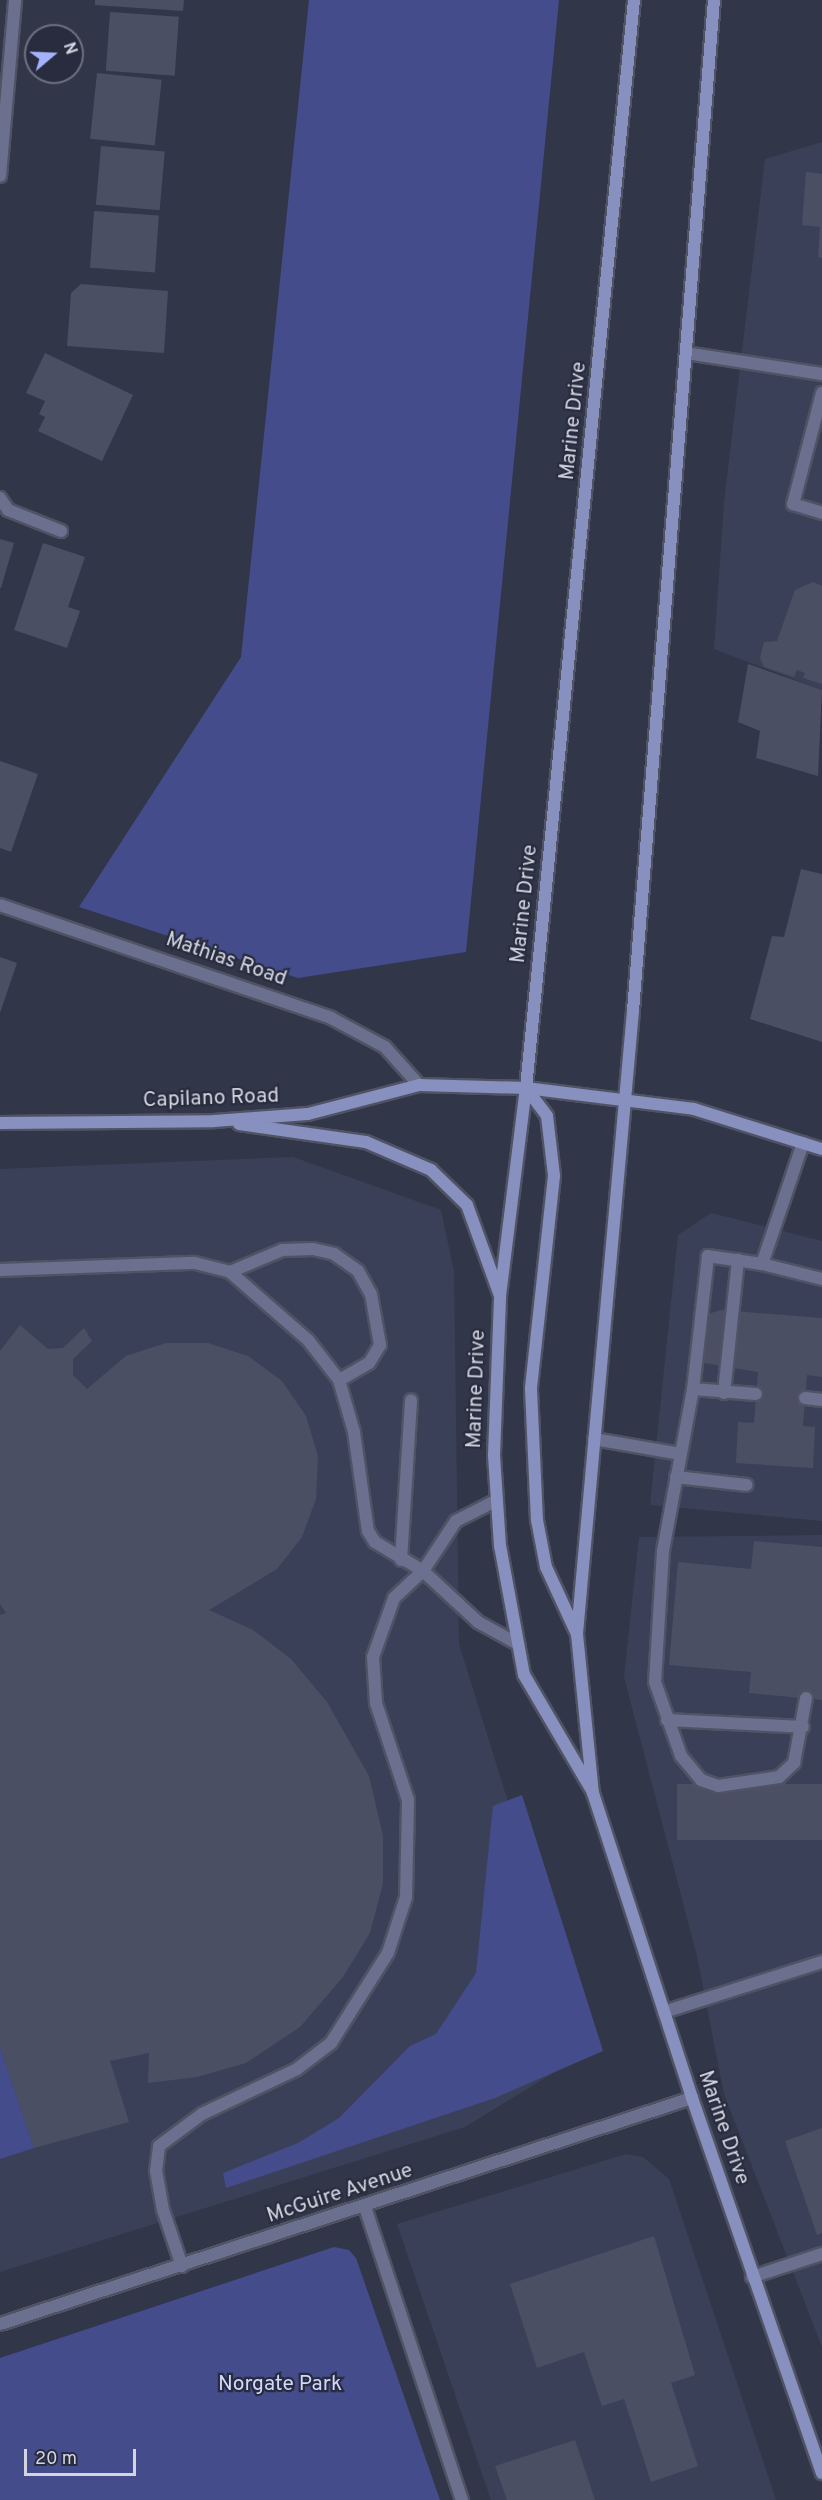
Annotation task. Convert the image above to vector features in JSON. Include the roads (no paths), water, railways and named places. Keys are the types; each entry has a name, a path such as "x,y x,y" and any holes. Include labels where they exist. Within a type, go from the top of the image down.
{"main road":[{"name":"Marine Drive","path":"593,1793 524,1675 500,1546 494,1455 500,1296 526,1088 634,0"},
{"name":"Marine Drive","path":"714,0 626,1100 577,1634 593,1793 752,2277 822,2473"},
{"name":"Capilano Road","path":"0,1123 214,1121 309,1114 419,1085 526,1088"},
{"path":"526,1088 694,1108 822,1149"},
{"path":"526,1088 547,1116 554,1176 531,1389 537,1520 546,1567 577,1634"},
{"path":"214,1121 366,1142 431,1170 467,1205 500,1296"}],"street":[{"path":"0,176 15,0"},
{"path":"686,353 822,374"},
{"path":"822,393 793,504 822,513"},
{"path":"0,498 8,510 61,531"},
{"name":"Mathias Road","path":"0,905 331,1018 385,1047 419,1085"},
{"path":"762,1264 803,1143"},
{"path":"230,1272 282,1250 313,1249 334,1254 358,1271 371,1294 380,1345 369,1363 339,1380"},
{"path":"806,1698 803,1726 794,1763 779,1777 718,1786 701,1780 681,1756 655,1682 663,1551 693,1389 708,1256 762,1264 822,1279"},
{"path":"724,1392 738,1260"},
{"path":"0,1270 195,1263 230,1272 308,1340 339,1380 354,1432 368,1532 386,1552 423,1570 478,1622 518,1644"},
{"path":"693,1389 756,1394"},
{"path":"805,1398 822,1400"},
{"path":"401,1560 411,1400"},
{"path":"594,1439 681,1454"},
{"path":"676,1477 747,1485"},
{"path":"182,2266 163,2210 156,2171 159,2146 202,2114 297,2069 331,2043 388,1953 406,1897 408,1800 376,1703 373,1656 394,1598 423,1570 456,1521 497,1500"},
{"path":"667,1720 803,1726"},
{"path":"664,2012 822,1962"},
{"name":"McGuire Avenue","path":"0,2324 365,2207 692,2097"},
{"path":"365,2207 462,2500"},
{"path":"752,2277 822,2254"}],"park label":[{"name":"Norgate Park","path":"280,2385"}]}
